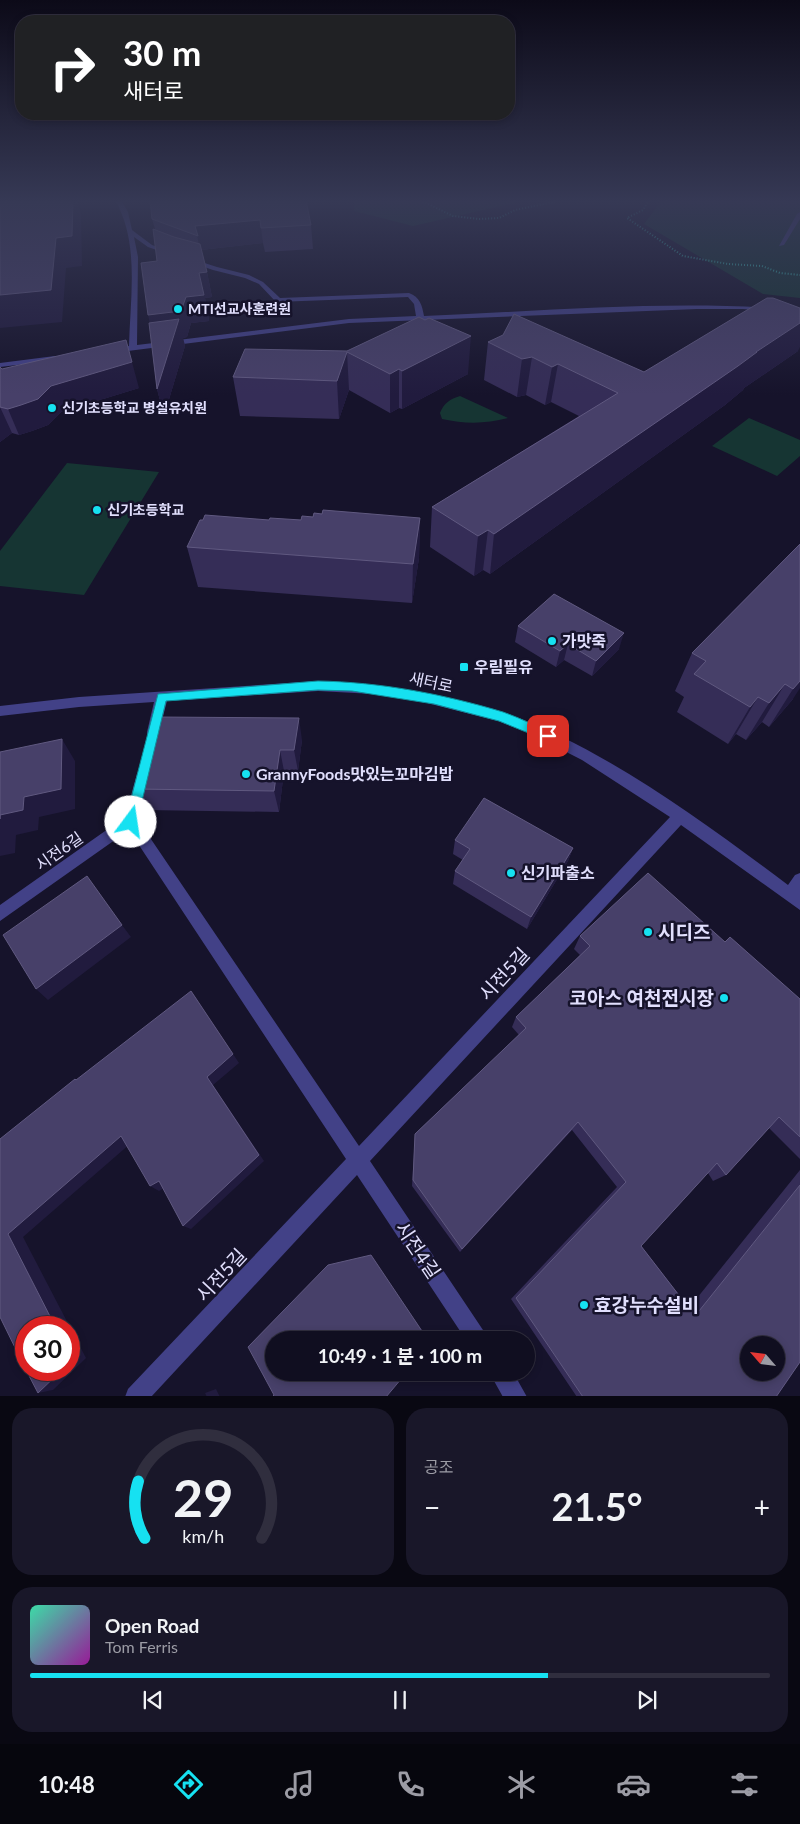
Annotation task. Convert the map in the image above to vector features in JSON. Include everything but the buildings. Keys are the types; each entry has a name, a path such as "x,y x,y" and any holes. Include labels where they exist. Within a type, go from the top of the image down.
{"street":[{"path":"133,349 135,265"},
{"path":"204,265 247,276 261,283 279,300 409,295 418,304 420,318"},
{"path":"100,352 349,321 513,316 697,307 743,307 800,312"},
{"path":"0,365 64,357"},
{"name":"새터로","path":"0,711 85,702 318,686 352,686 434,699 502,717 548,736 593,760 680,817 795,899"},
{"path":"150,745 162,697"},
{"path":"145,764 131,822 358,1161"},
{"name":"시전5길","path":"136,1396 680,817"},
{"name":"시전6길","path":"0,914 131,822"},
{"path":"795,899 800,880"},
{"name":"시전4길","path":"358,1161 472,1331"},
{"path":"506,1381 516,1396"}],"path":[{"path":"747,265 762,266 780,273 800,275"}],"green space":[{"path":"714,265 800,265 800,298 763,294"},
{"path":"460,396 508,418 475,423 442,419 440,413 445,404"},
{"path":"749,418 800,440 800,456 777,476 712,446"},
{"path":"67,463 159,472 84,595 0,586 0,551"}],"place":[{"name":"MTI선교사훈련원","path":"178,309"},
{"name":"신기초등학교 병설유치원","path":"52,408"},
{"name":"신기초등학교","path":"97,510"},
{"name":"가맛죽","path":"552,641"},
{"name":"우림필유","path":"464,667"},
{"name":"GrannyFoods맛있는꼬마김밥","path":"246,774"},
{"name":"신기파출소","path":"511,873"},
{"name":"시디즈","path":"648,932"},
{"name":"코아스 여천전시장","path":"724,998"},
{"name":"효강누수설비","path":"584,1305"}],"route":[{"path":"131,822 162,697 318,686 352,686 434,699 502,717 548,736"}]}
